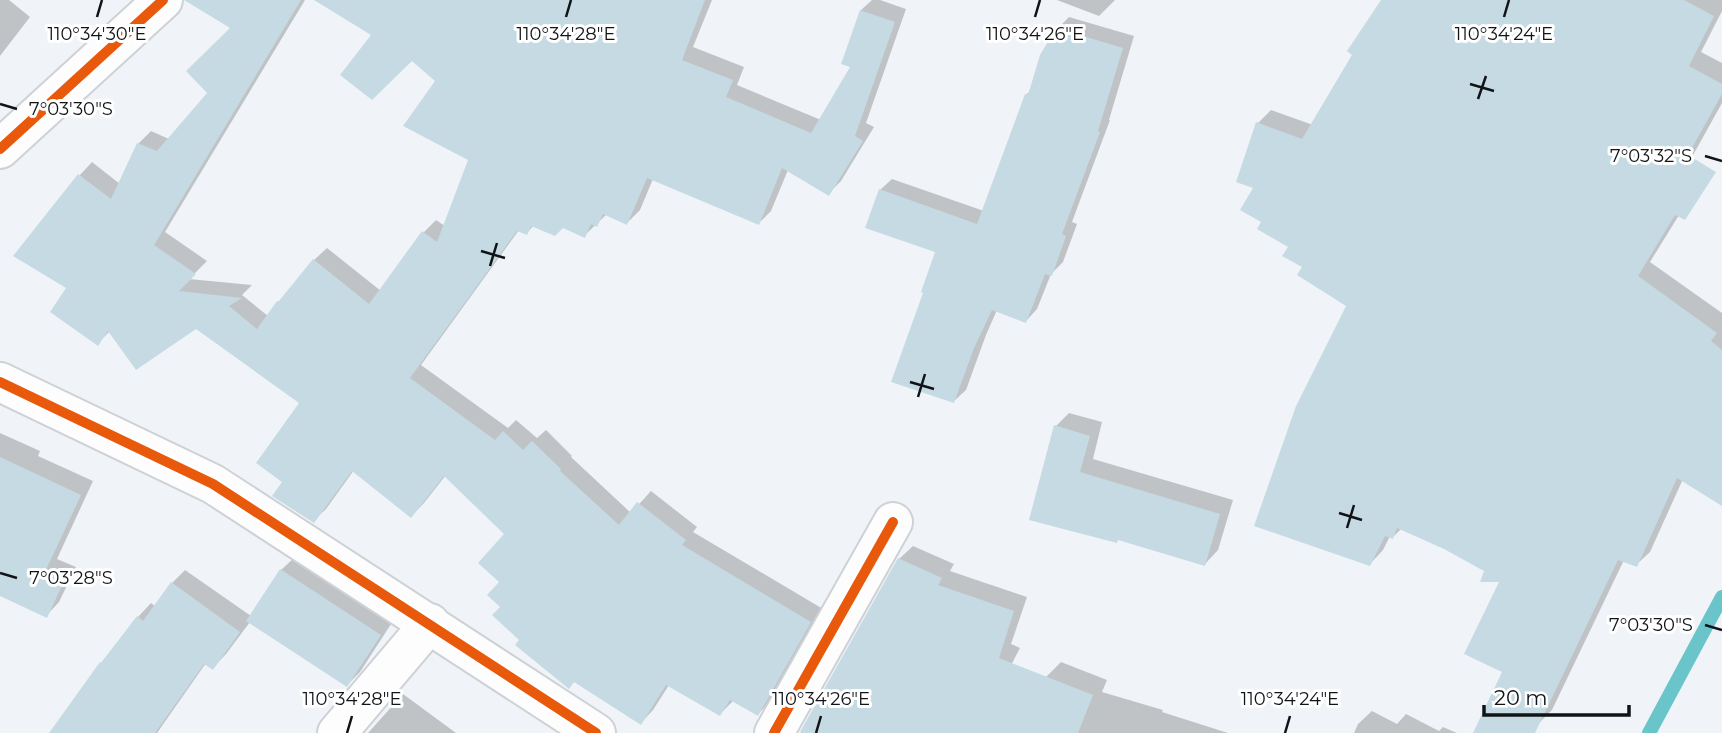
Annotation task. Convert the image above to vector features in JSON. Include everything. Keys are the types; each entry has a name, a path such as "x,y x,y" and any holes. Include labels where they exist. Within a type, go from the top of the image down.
{"street":[{"path":"0,149 163,0"},
{"path":"0,382 213,484 596,733"},
{"path":"774,733 893,522"},
{"path":"337,733 430,623"}],"building":[{"path":"184,0 301,0 154,245 196,274 179,291 242,298 229,306 257,329 313,259 369,304 422,231 437,242 468,160 403,126 435,81 412,61 372,100 340,75 371,35 314,0 705,0 682,60 733,80 726,97 811,133 850,67 841,64 860,10 895,22 855,136 863,141 829,196 782,168 759,225 647,178 627,225 603,214 597,227 591,224 585,238 563,228 555,236 531,226 527,235 517,231 410,378 495,440 503,431 523,450 532,441 560,471 619,525 637,502 686,540 682,545 811,622 758,716 730,700 720,716 666,685 641,725 574,682 569,689 515,645 519,640 492,615 500,607 487,595 499,582 478,563 504,534 444,476 411,518 352,471 314,523 272,496 282,482 256,463 299,403 196,329 136,370 108,331 98,346 50,312 66,288 13,256 78,174 111,199 137,143 157,151 207,93 186,71 230,28"},
{"path":"1381,0 1684,0 1714,16 1689,66 1722,84 1722,94 1688,155 1716,172 1685,220 1675,215 1638,276 1717,333 1711,341 1722,350 1722,506 1677,478 1637,567 1618,560 1535,733 1473,733 1502,672 1464,654 1499,582 1480,582 1484,571 1397,528 1393,539 1385,536 1370,566 1254,526 1296,406 1346,306 1297,275 1302,267 1282,256 1288,247 1257,229 1261,222 1240,210 1253,188 1236,182 1256,122 1302,139 1352,55 1347,51"},
{"path":"1056,28 1123,48 1098,131 1100,132 1062,234 1066,236 1052,276 1045,274 1026,323 992,310 974,348 954,403 891,382 935,252 865,228 879,189 977,224 1025,94 1028,95 1040,55"},
{"path":"1054,425 1090,436 1080,472 1220,514 1205,566 1118,540 1117,543 1029,520"},
{"path":"0,457 81,495 45,572 64,581 47,618 0,596"},
{"path":"898,558 942,578 938,585 1014,611 999,658 1093,695 1078,733 800,732"},
{"path":"280,569 381,635 347,687 246,621"},
{"path":"171,582 240,632 213,670 204,664 155,733 49,733 137,616 143,621"}],"waterway":[{"path":"1649,733 1722,597"}],"cycle path":[{"path":"0,149 163,0"},
{"path":"0,382 213,484 596,733"},
{"path":"774,733 893,522"}]}
